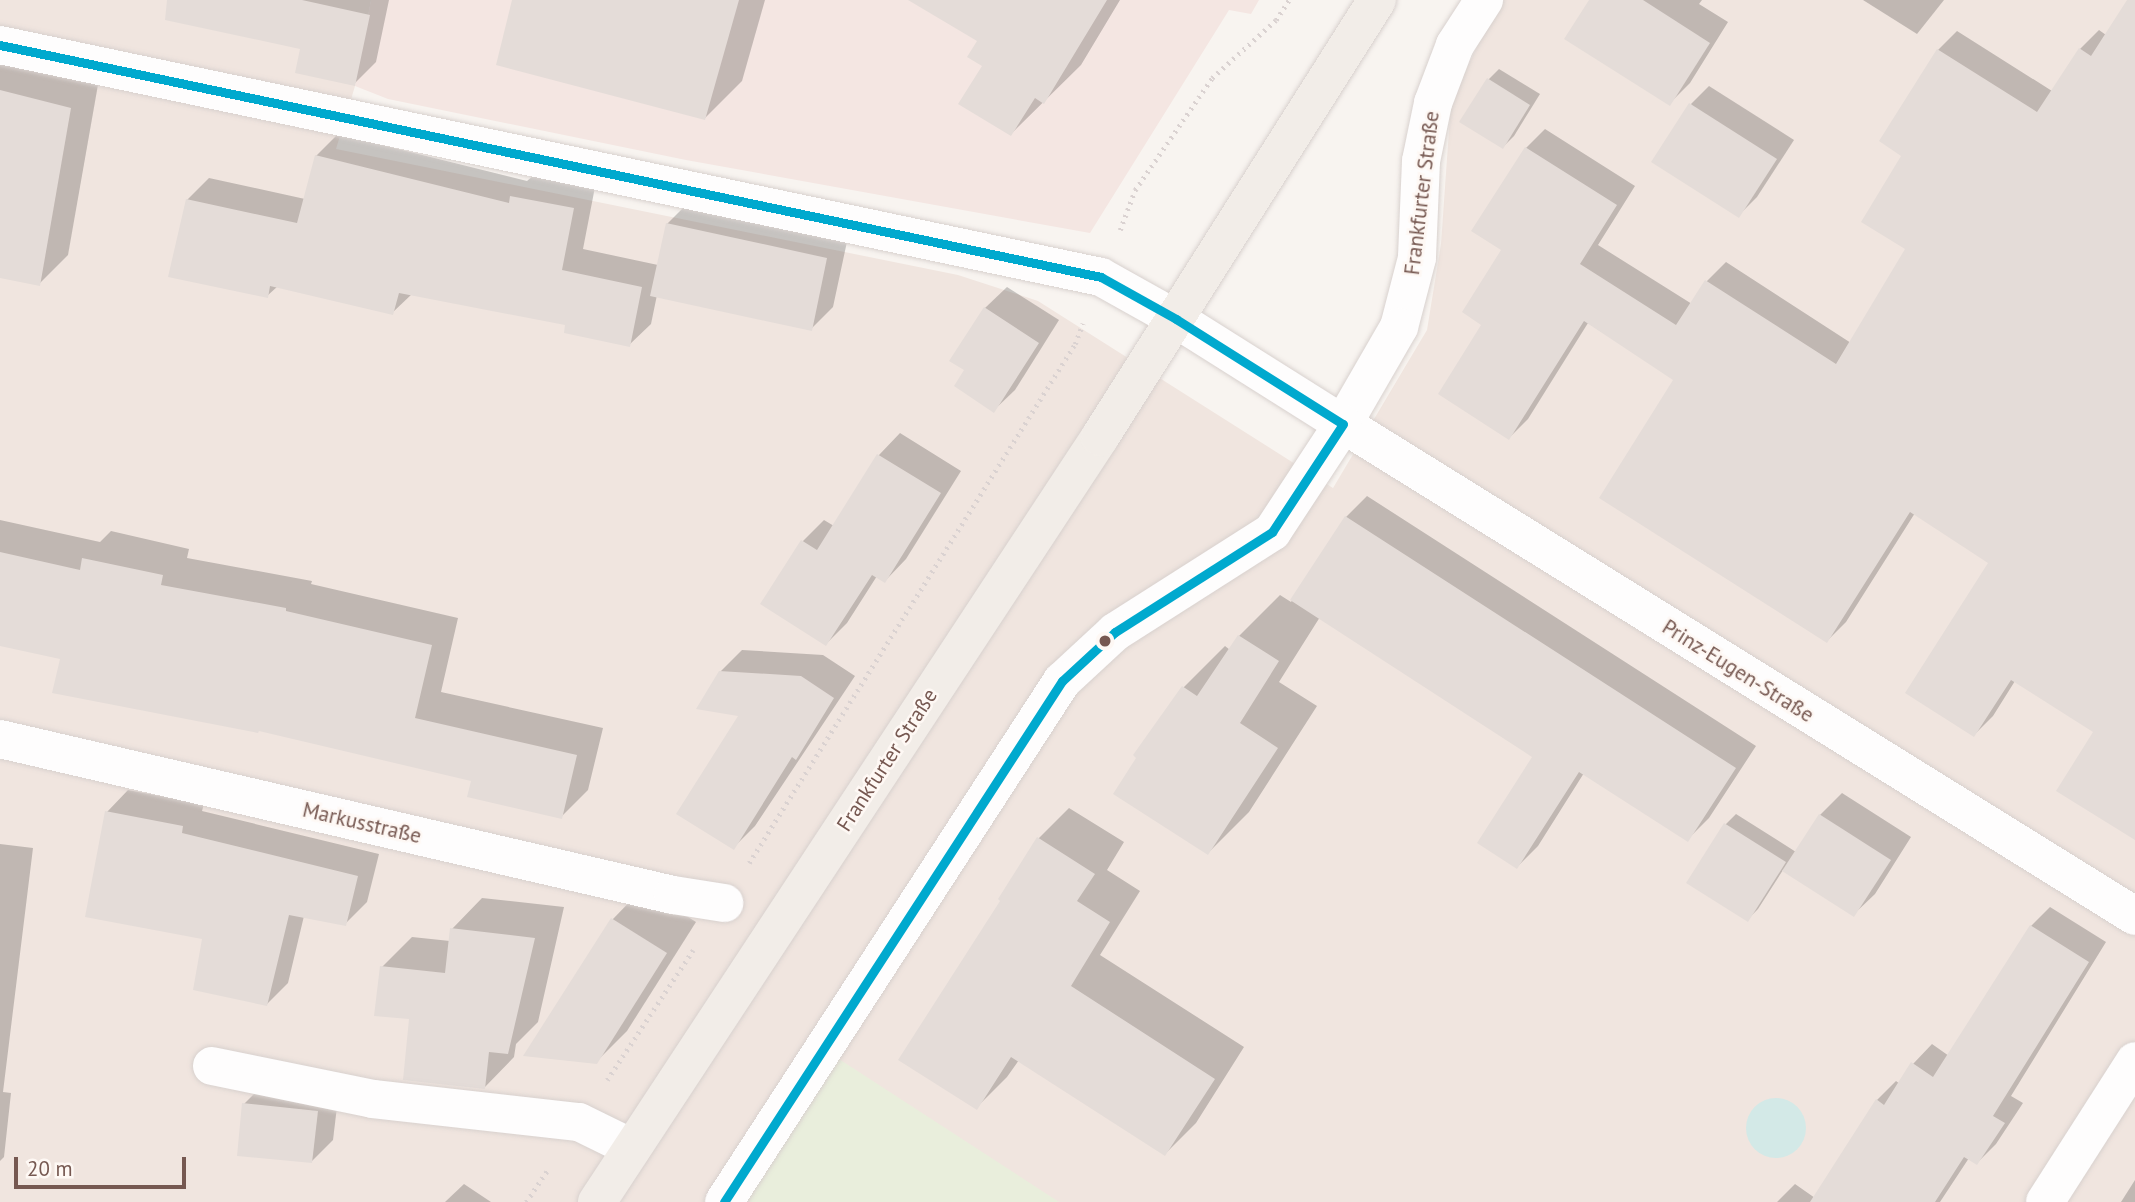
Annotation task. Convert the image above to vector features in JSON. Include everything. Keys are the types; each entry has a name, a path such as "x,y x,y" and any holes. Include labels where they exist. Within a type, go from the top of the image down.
{"main road":[{"name":"Frankfurter Straße","path":"597,1202 1176,319 1377,0"}],"street":[{"name":"Frankfurter Straße","path":"724,1202 1062,681 1115,632 1272,532 1343,424 1399,327 1417,258 1421,161 1433,103 1455,45 1484,0"},
{"path":"0,45 1101,277 1176,319 1343,424"},
{"name":"Prinz-Eugen-Straße","path":"1343,424 2135,916"},
{"name":"Markusstraße","path":"0,739 673,895 724,903"},
{"path":"2045,1202 2135,1061"},
{"path":"212,1066 373,1099 579,1122 632,1147"}],"path":[{"path":"526,1202 724,903 1075,344 1135,190 1212,78 1276,20 1289,0"}],"shaded area":[{"path":"0,0 371,0 355,86 336,149 958,275 1038,301 1333,488 1427,330 1441,244 1451,102 1487,25 1504,0 2135,0 2135,1202 0,1202"},
{"path":"371,0 1259,0 1251,14 1229,10 1090,233 686,160 388,99 355,86"},
{"path":"1776,1098 1793,1103 1801,1111 1806,1128 1801,1145 1793,1153 1776,1158 1759,1153 1751,1145 1746,1128 1751,1111 1759,1103"}],"green space":[{"path":"839,1059 1059,1202 751,1202 748,1200"}],"building":[{"path":"167,0 302,0 370,15 355,86 295,73 300,49 165,20"},
{"path":"512,0 739,0 705,120 496,65"},
{"path":"908,0 1107,0 1044,104 1035,98 1011,136 958,104 982,66 967,57 977,41"},
{"path":"1589,0 1643,0 1710,43 1670,106 1564,39"},
{"path":"2127,0 2135,0 2135,840 2056,791 2093,732 2011,680 1974,737 1905,693 1988,563 1910,512 1827,643 1599,498 1673,380 1584,321 1509,440 1438,394 1481,325 1462,312 1501,250 1471,231 1525,147 1617,205 1580,264 1676,325 1705,280 1836,364 1905,249 1861,222 1901,156 1879,141 1937,49 2037,112 2079,48 2091,56"},
{"path":"1487,78 1530,105 1503,149 1459,122"},
{"path":"0,90 71,108 40,286 0,278"},
{"path":"1689,103 1777,159 1739,218 1651,162"},
{"path":"315,155 509,203 510,196 574,208 562,270 642,287 630,347 564,333 565,325 399,293 393,315 270,286 268,298 168,277 186,199 297,223"},
{"path":"666,223 827,258 812,331 650,296"},
{"path":"984,307 1039,343 994,413 954,386 964,370 949,361"},
{"path":"877,454 941,493 885,583 872,575 826,646 760,604 801,540 817,550"},
{"path":"1345,516 1736,768 1688,842 1579,772 1517,869 1477,843 1532,757 1290,600"},
{"path":"0,552 80,570 82,558 163,575 161,585 286,608 286,611 432,645 415,718 577,755 562,819 467,797 471,781 259,731 258,733 52,693 60,659 0,646"},
{"path":"1238,635 1279,661 1240,723 1278,748 1208,855 1113,794 1136,758 1133,755 1182,686 1197,696"},
{"path":"719,671 801,676 834,698 796,760 792,757 734,850 676,814 738,716 696,709"},
{"path":"105,811 183,826 182,833 358,876 346,926 289,915 267,1006 193,990 202,939 85,917"},
{"path":"1819,814 1891,860 1854,917 1782,871"},
{"path":"1724,823 1786,862 1748,922 1686,883"},
{"path":"1037,837 1095,874 1077,901 1110,922 1071,986 1215,1079 1165,1156 1011,1057 977,1110 898,1060 1000,901 998,899"},
{"path":"611,918 667,953 597,1064 523,1056"},
{"path":"2030,925 2089,962 1993,1116 2005,1123 1977,1165 1964,1157 1935,1202 1810,1202 1876,1099 1884,1105 1911,1062 1933,1077"},
{"path":"450,928 535,938 508,1054 489,1052 485,1089 403,1080 409,1019 374,1016 380,966 445,973"},
{"path":"242,1103 318,1111 312,1163 237,1156"}],"transit line":[{"path":"0,45 1101,277 1176,319 1343,424 1272,532 1115,632 1062,681 724,1202"}]}
